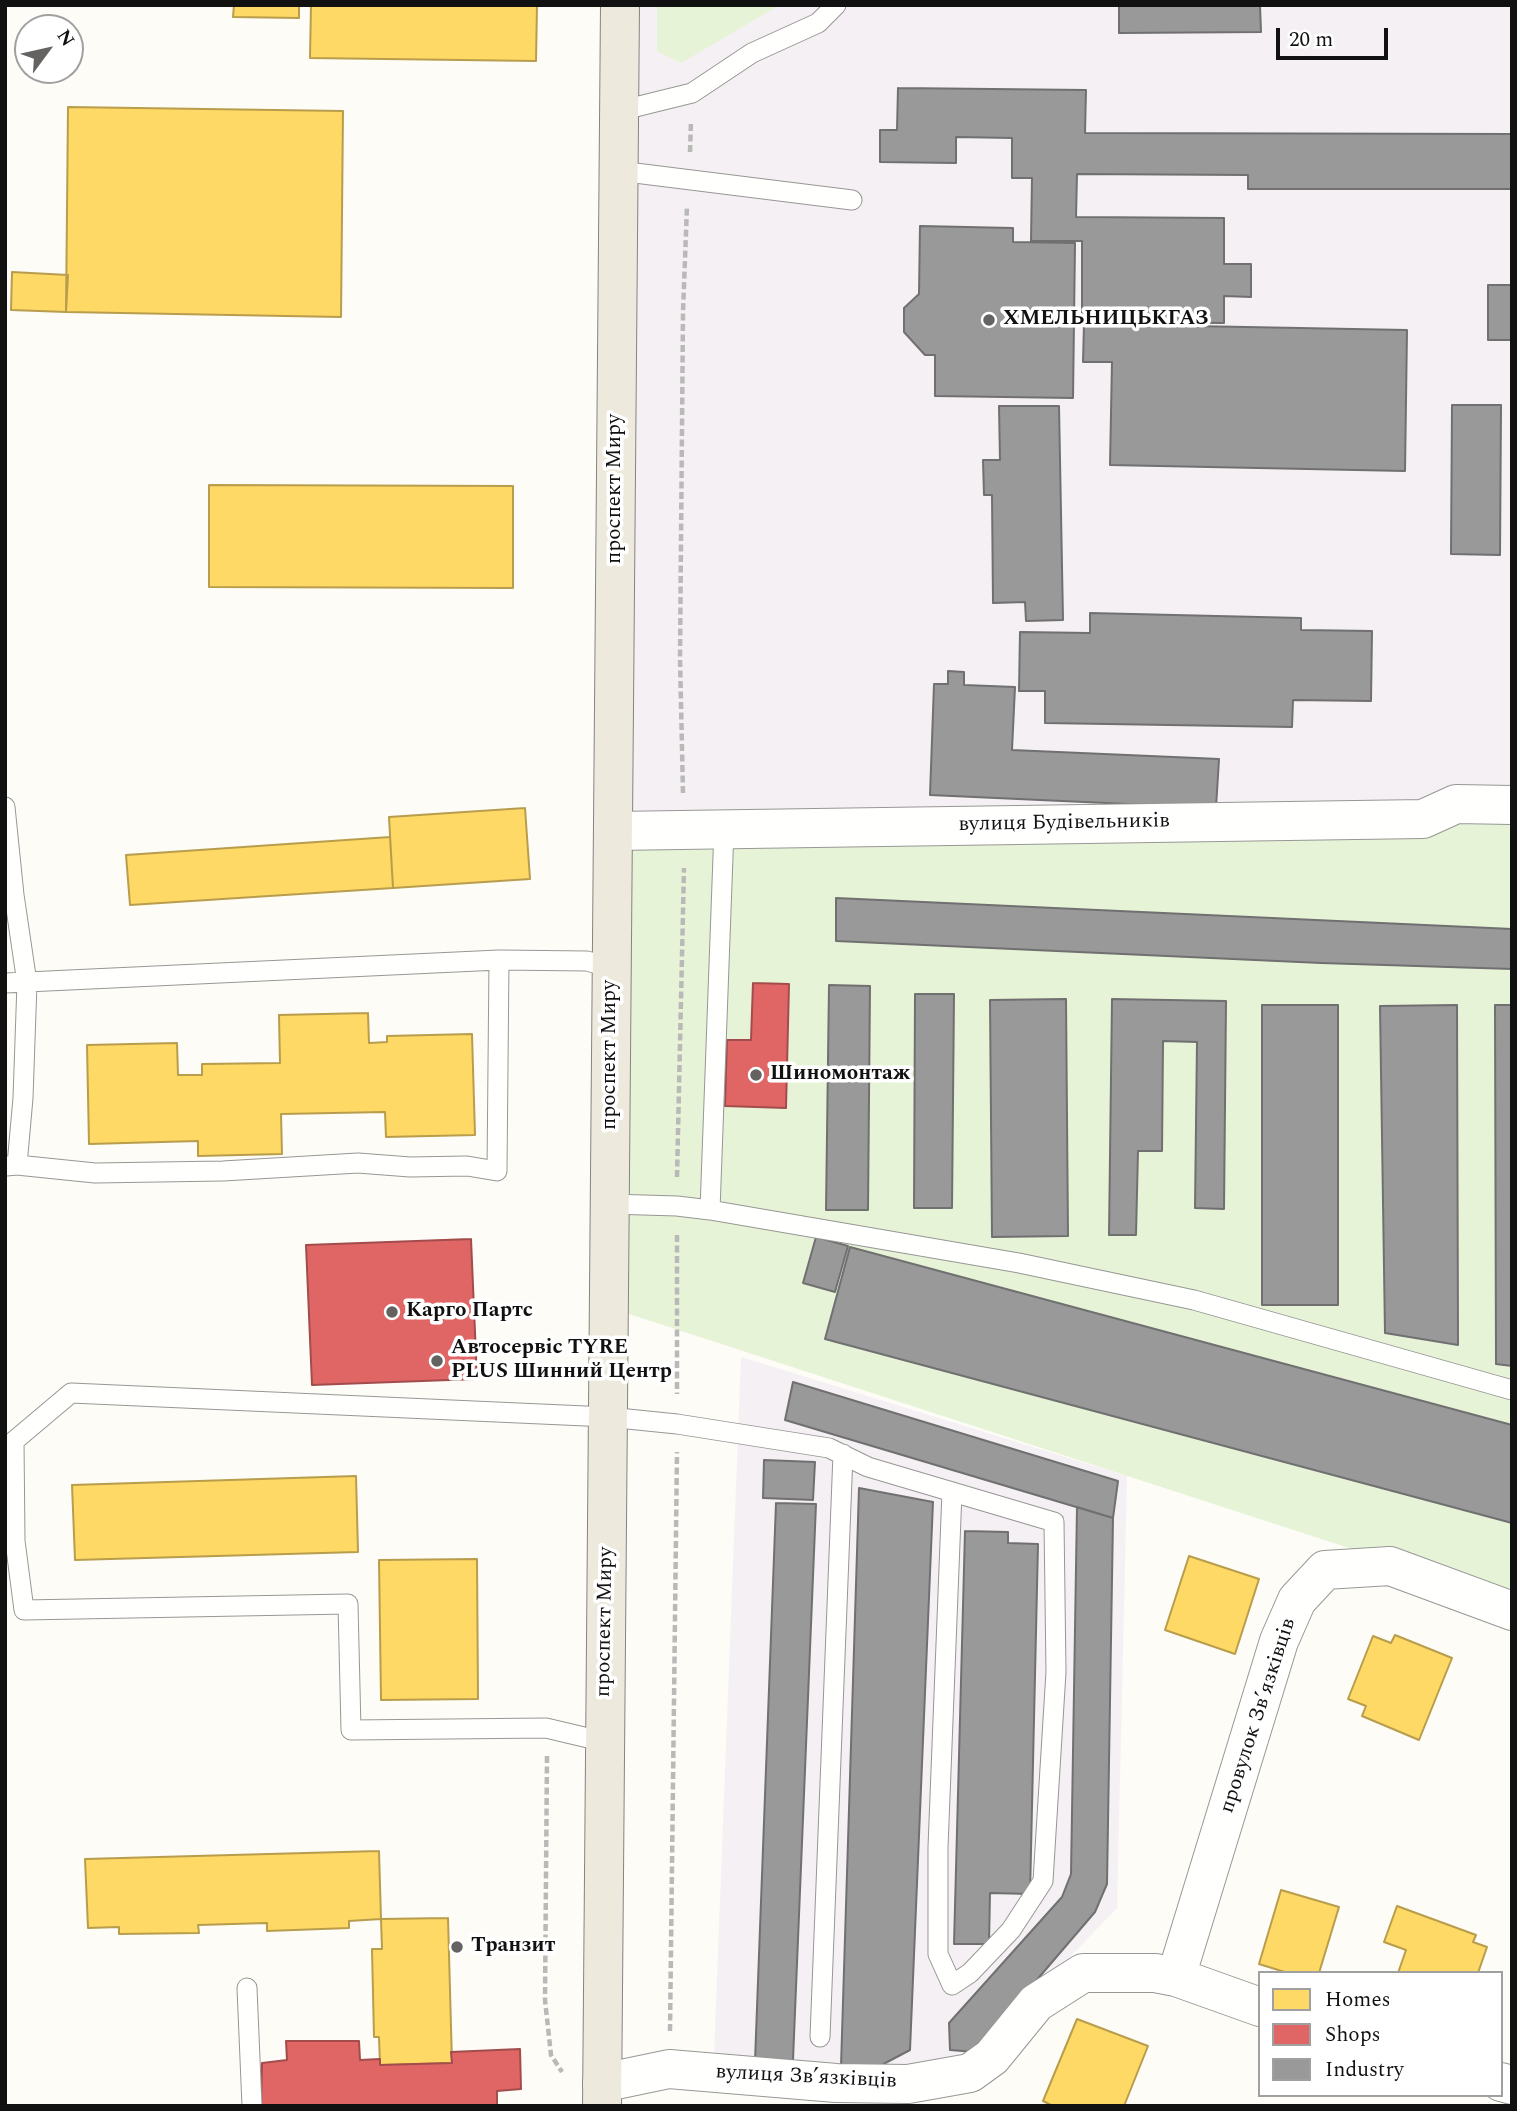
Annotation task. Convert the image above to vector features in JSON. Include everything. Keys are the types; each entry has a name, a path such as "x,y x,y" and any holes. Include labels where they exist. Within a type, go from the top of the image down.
{"main road":[{"name":"проспект Миру","path":"602,2094 620,5"}],"street":[{"name":"вулиця Будівельників","path":"613,831 1423,819 1456,804 1512,805"},
{"name":"провулок Звʼязківців","path":"1177,1978 1279,1641 1297,1600 1315,1580 1325,1570 1390,1566 1512,1611"},
{"name":"вулиця Звʼязківців","path":"602,2094 669,2069 836,2083 908,2084 970,2073 992,2057 1036,2003 1083,1973 1155,1973 1258,2006"}],"lane":[{"path":"619,111 692,93 752,52 836,5"},
{"path":"619,171 852,200"},
{"path":"5,807 9,896 27,983 23,1098 11,1166 95,1173 223,1171 358,1163 410,1167 467,1166 497,1171 499,960"},
{"path":"710,1210 724,829"},
{"path":"5,983 499,960 587,961 612,968"},
{"path":"610,1204 710,1210 1019,1263 1194,1300 1512,1390"},
{"path":"605,1742 546,1728 351,1730 348,1604 24,1610 15,1541 14,1441 71,1393 608,1417 677,1424 829,1448 868,1467 1054,1522 1056,1672 1043,1881 1011,1930 970,1973 952,1984 938,1954 938,1847 951,1492"},
{"path":"820,2037 843,1454"},
{"path":"247,1988 252,2106"}],"path":[{"path":"669,2069 677,1206 684,830 680,659 682,395 692,93"}],"shaded area":[{"path":"638,5 1512,5 1512,821 630,846"},
{"path":"741,1357 1127,1476 1117,1908 975,2056 912,2070 714,2056"}],"green space":[{"path":"657,5 780,5 681,63 657,51"},
{"path":"1459,820 1512,821 1512,1601 626,1313 630,846"}],"building: Homes":[{"path":"234,5 299,5 299,18 233,17"},
{"path":"311,5 537,5 536,61 310,58"},
{"path":"68,107 343,111 341,317 66,312"},
{"path":"12,272 68,275 66,312 11,310"},
{"path":"209,485 513,486 513,588 209,587"},
{"path":"525,808 530,879 393,888 389,817"},
{"path":"390,837 393,888 130,905 126,855"},
{"path":"368,1013 369,1043 387,1042 387,1036 472,1034 475,1135 386,1137 385,1112 281,1114 282,1154 198,1156 198,1141 89,1144 87,1045 177,1043 178,1075 202,1075 202,1064 280,1063 279,1015"},
{"path":"356,1476 358,1552 75,1560 72,1485"},
{"path":"1189,1556 1259,1579 1235,1654 1165,1630"},
{"path":"477,1559 478,1699 381,1700 379,1560"},
{"path":"1395,1635 1452,1658 1419,1740 1362,1716 1366,1706 1348,1699 1373,1636 1391,1643"},
{"path":"379,1851 381,1919 349,1921 349,1928 267,1931 267,1923 198,1925 199,1933 119,1934 119,1927 88,1928 85,1859"},
{"path":"1281,1890 1339,1907 1320,1971 1282,1971 1259,1964"},
{"path":"1397,1906 1476,1935 1473,1942 1487,1947 1479,1971 1399,1971 1406,1950 1384,1942"},
{"path":"448,1918 452,2063 380,2065 379,2037 374,2037 372,1949 382,1949 381,1919"},
{"path":"1077,2019 1148,2046 1124,2106 1053,2106 1043,2101"}],"building: Shops":[{"path":"753,983 789,984 786,1108 725,1106 727,1040 751,1040"},
{"path":"471,1239 477,1379 312,1385 306,1245"},
{"path":"286,2041 359,2041 360,2060 380,2059 380,2065 452,2063 451,2052 520,2049 521,2089 497,2091 497,2106 261,2106 262,2063 287,2060"}],"building: Industry":[{"path":"1119,5 1260,5 1261,32 1119,33"},
{"path":"898,88 1086,90 1085,133 1512,134 1512,189 1248,189 1248,175 1077,174 1076,217 1224,218 1224,264 1251,264 1251,297 1224,296 1224,323 1082,322 1082,241 1031,241 1032,178 1012,178 1012,138 956,137 956,163 880,162 880,130 897,130"},
{"name":"ХМЕЛЬНИЦЬКГАЗ","path":"920,226 1013,228 1013,242 1075,243 1073,398 935,396 935,355 925,355 904,332 904,308 919,294"},
{"path":"1488,285 1512,285 1512,340 1488,340"},
{"path":"1084,324 1407,330 1405,471 1110,465 1112,362 1083,362"},
{"path":"1452,405 1501,405 1500,555 1451,554"},
{"path":"999,406 1059,406 1063,620 1026,621 1025,602 993,603 992,495 984,495 983,460 1000,460"},
{"path":"1090,613 1301,618 1301,630 1372,631 1371,701 1293,700 1292,727 1045,723 1045,691 1019,691 1020,632 1090,633"},
{"path":"948,671 964,672 964,685 1015,687 1012,750 1219,759 1216,808 930,795 934,684 948,684"},
{"path":"836,898 1512,929 1512,969 836,941"},
{"path":"829,985 870,986 868,1210 826,1210"},
{"path":"915,994 954,994 952,1208 914,1208"},
{"path":"1066,999 1068,1236 992,1237 990,1000"},
{"path":"1112,999 1226,1001 1224,1209 1195,1208 1197,1042 1163,1041 1162,1151 1138,1151 1136,1235 1109,1235"},
{"path":"1262,1005 1338,1005 1338,1305 1262,1305"},
{"path":"1457,1005 1458,1345 1385,1333 1380,1006"},
{"path":"1495,1005 1512,1005 1512,1366 1496,1364"},
{"path":"816,1237 848,1246 835,1292 803,1283"},
{"path":"850,1247 1512,1425 1512,1523 825,1339"},
{"path":"793,1382 1118,1481 1113,1518 785,1420"},
{"path":"764,1460 815,1462 813,1500 763,1498"},
{"path":"859,1488 933,1502 910,2050 876,2068 841,2066"},
{"path":"776,1503 816,1504 793,2060 755,2061"},
{"path":"1077,1507 1113,1518 1107,1884 1095,1912 975,2052 950,2050 949,2023 1062,1897 1071,1874"},
{"path":"965,1531 1008,1532 1008,1543 1038,1544 1030,1894 990,1893 989,1944 954,1944"}],"place":[{"name":"ХМЕЛЬНИЦЬКГАЗ","path":"989,320"},
{"name":"Шиномонтаж","path":"756,1075"},
{"name":"Карго Партс","path":"392,1312"},
{"name":"Автосервіс TYRE PLUS Шинний Центр","path":"437,1361"},
{"name":"Транзит","path":"457,1947"}]}
